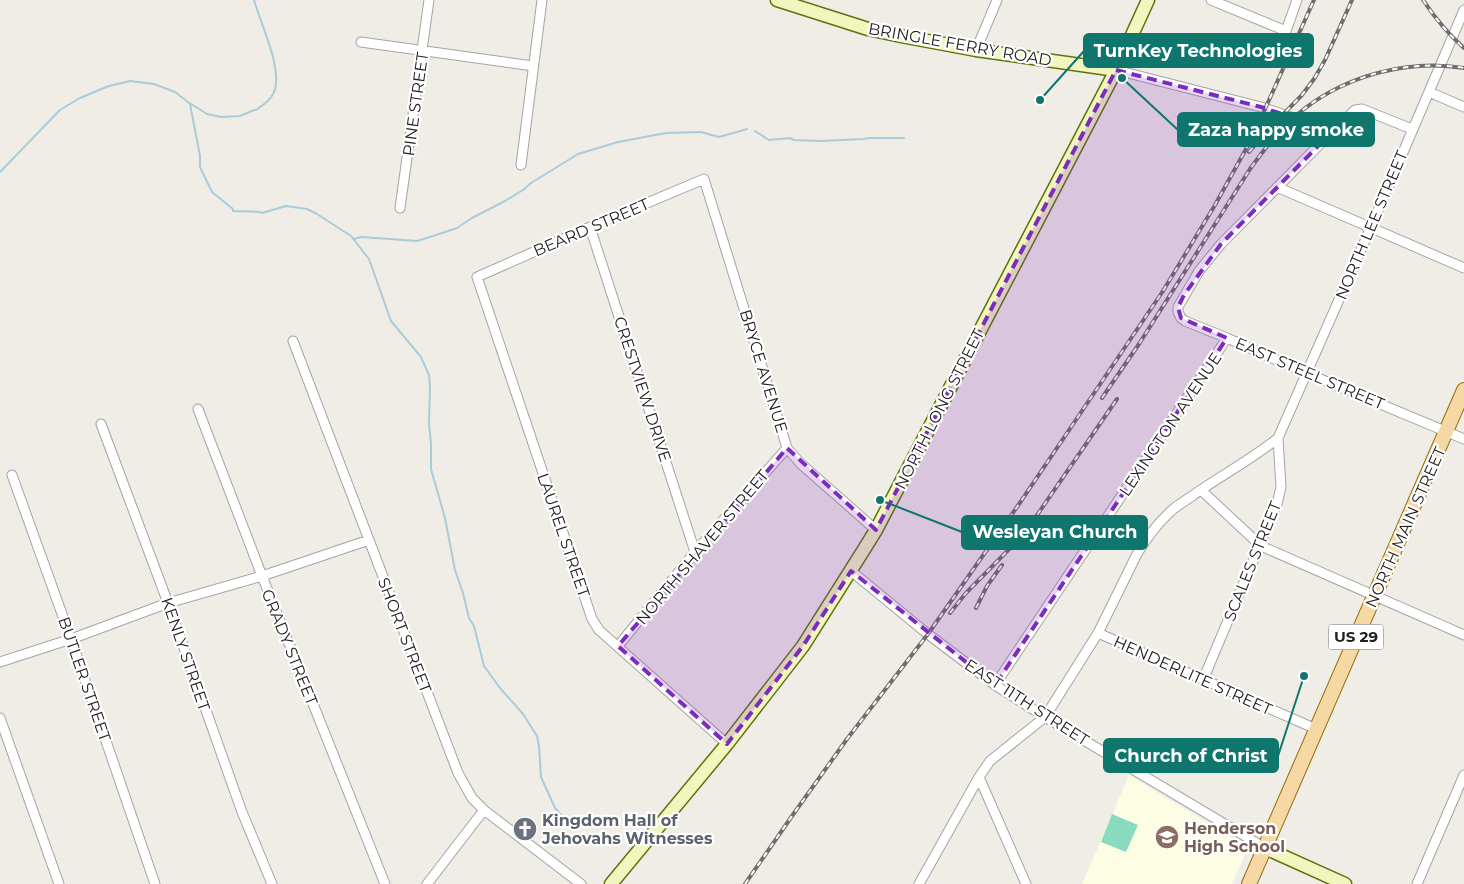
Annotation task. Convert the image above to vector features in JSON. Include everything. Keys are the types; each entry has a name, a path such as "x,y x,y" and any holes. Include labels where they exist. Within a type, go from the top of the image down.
{"main road":[{"name":"NORTH MAIN STREET","path":"1249,884 1464,390"}],"street":[{"name":"PINE STREET","path":"400,208 429,0"},
{"path":"520,165 542,0"},
{"name":"BRINGLE FERRY ROAD","path":"777,0 868,29 976,50 1116,70"},
{"path":"976,50 997,0"},
{"name":"NORTH LONG STREET","path":"611,884 727,744 802,646 876,530 1116,70 1148,0"},
{"path":"1211,0 1286,31 1297,0"},
{"name":"NORTH LEE STREET","path":"1278,438 1464,10"},
{"path":"361,42 533,66"},
{"path":"1116,70 1248,103 1333,131"},
{"path":"1429,92 1464,107"},
{"path":"1412,129 1362,109 1355,110 1277,186 1464,268"},
{"name":"BRYCE AVENUE","path":"704,179 787,448 800,464 876,530"},
{"name":"BEARD STREET","path":"477,277 704,179"},
{"name":"EAST STEEL STREET","path":"1277,186 1221,244 1199,271 1178,306 1181,318 1306,373 1464,438"},
{"name":"CRESTVIEW DRIVE","path":"590,227 695,552"},
{"name":"LAUREL STREET","path":"477,277 592,619 599,630 727,744"},
{"name":"LEXINGTON AVENUE","path":"995,685 1227,338"},
{"name":"SHORT STREET","path":"293,340 458,773 472,798 484,810 581,884"},
{"name":"GRADY STREET","path":"198,409 262,576 385,884"},
{"name":"KENLY STREET","path":"102,424 242,812 272,884"},
{"path":"919,884 979,777 990,761 1045,717 1098,634 1143,543 1171,511 1260,453 1278,438"},
{"name":"SCALES STREET","path":"1203,680 1261,546 1277,504 1281,487 1278,438"},
{"name":"NORTH SHAVER STREET","path":"618,646 695,552 787,448"},
{"name":"BUTLER STREET","path":"12,475 71,639 155,884"},
{"path":"1201,490 1261,546 1464,635"},
{"path":"0,662 71,639 168,603 262,576 369,540"},
{"name":"EAST 11TH STREET","path":"851,571 924,631 995,685 1045,717 1265,848"},
{"name":"HENDERLITE STREET","path":"1098,634 1316,729"},
{"path":"0,718 59,884"},
{"path":"1417,884 1460,793 1464,775"},
{"path":"979,777 1026,884"},
{"path":"427,884 484,810"},
{"path":"1265,848 1345,884"}],"highlighted area":[{"path":"1116,70 1261,107 1333,131 1221,244 1184,295 1178,307 1181,318 1227,338 995,685 851,571 803,646 727,744 618,646 787,448 876,530"}],"shaded area":[{"name":"Henderson High School","path":"1129,775 1248,848 1232,884 1082,884"}],"green space":[{"path":"1112,814 1138,825 1126,852 1101,842"}],"waterway":[{"path":"0,172 60,110 80,98 109,86 130,81 154,84 175,92 207,114 221,117 240,116 256,110 268,101 273,94 276,85 276,73 270,47 254,0"},
{"path":"190,104 200,156 200,167 212,192 233,211 262,213 286,206 307,209 351,236 369,259 391,321 421,357 429,375 430,386 431,469 445,518 455,570 469,618 474,626 484,666 523,714 537,736 541,777 555,808 570,825"},
{"path":"354,239 361,237 417,241 457,228 523,190 578,154 618,142 666,133 701,132 719,137 747,129"},
{"path":"755,131 769,140 790,138 794,140 822,141 904,138"}],"railway":[{"path":"745,884 847,739 928,634 1017,507 1163,291 1215,205 1251,140 1314,0"},
{"path":"1249,152 1302,95 1314,79 1325,60 1352,0"},
{"path":"1423,0 1442,26 1464,48"},
{"path":"1102,398 1139,344 1250,169 1289,122 1321,97 1340,87 1380,72 1422,66 1464,68"},
{"path":"950,613 966,593 1024,534 1117,399"},
{"path":"976,608 987,586 1002,565"}],"place":[{"name":"Zaza happy smoke","path":"1122,78"},
{"name":"TurnKey Technologies","path":"1040,100"},
{"name":"Wesleyan Church","path":"880,500"},
{"name":"Church of Christ","path":"1304,676"},
{"name":"Kingdom Hall of Jehovahs Witnesses","path":"525,829"},
{"name":"Henderson High School","path":"1167,837"}]}
